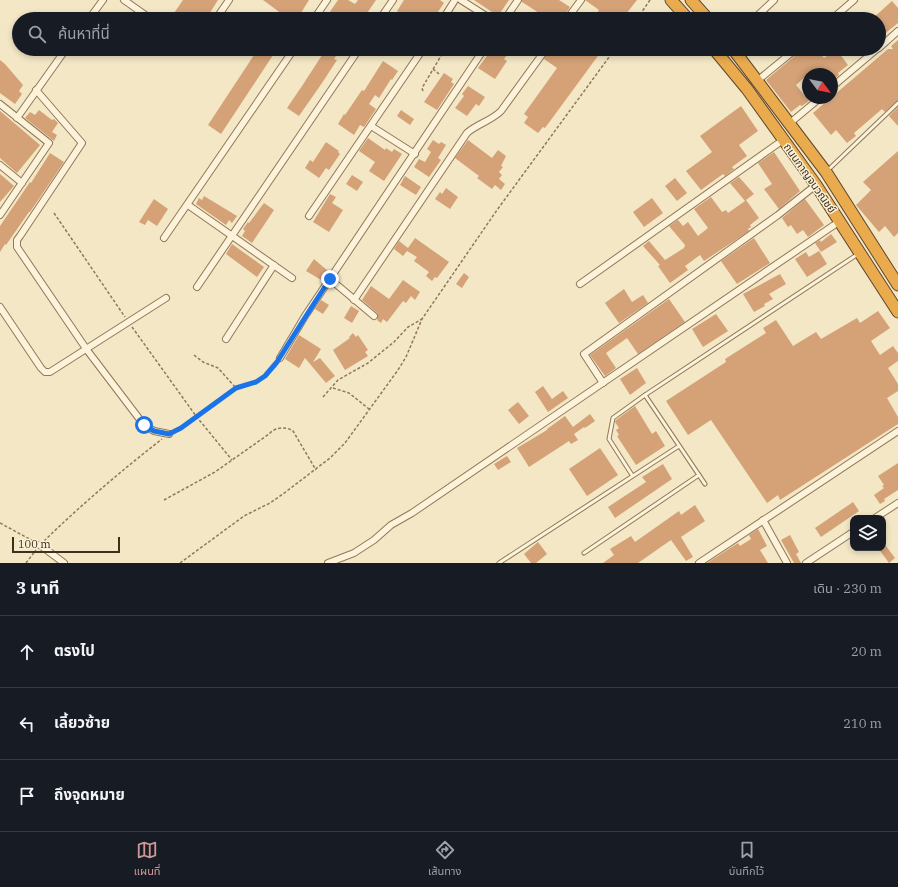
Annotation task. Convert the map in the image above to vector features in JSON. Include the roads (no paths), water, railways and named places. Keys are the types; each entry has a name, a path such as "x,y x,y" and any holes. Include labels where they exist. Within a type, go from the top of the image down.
{"highway":[{"path":"671,0 682,12"},
{"path":"692,0 702,12"},
{"name":"ถนนกาญจนวณิชย์","path":"720,56 747,89 816,185 898,312"},
{"name":"ถนนกาญจนวณิชย์","path":"738,56 826,172 880,259 898,285"},
{"path":"869,267 880,259"}],"street":[{"path":"94,12 103,0"},
{"path":"124,0 141,12"},
{"path":"221,12 229,0"},
{"path":"319,12 327,0"},
{"path":"385,12 393,0"},
{"path":"447,12 455,0"},
{"path":"462,0 480,12"},
{"path":"510,12 518,0"},
{"path":"572,12 581,0"},
{"path":"761,12 774,0"},
{"path":"840,12 854,0"},
{"path":"886,41 898,31"},
{"path":"17,118 61,56"},
{"path":"164,238 289,56"},
{"path":"197,287 354,56"},
{"path":"309,216 417,56"},
{"path":"280,358 330,279 479,56"},
{"path":"354,300 467,133 472,128 493,118 501,112 541,56"},
{"path":"757,81 787,56"},
{"path":"838,83 869,56"},
{"path":"36,90 82,144 16,244 20,254 86,350 144,425 154,431 169,434"},
{"path":"0,104 49,143 0,215"},
{"path":"790,123 813,104"},
{"path":"371,126 415,154"},
{"path":"580,284 783,140"},
{"path":"0,165 22,183"},
{"path":"603,383 584,354 778,215 816,185"},
{"path":"188,205 292,278"},
{"path":"328,563 364,548 391,525 412,513 840,221"},
{"path":"226,339 274,266"},
{"path":"330,279 374,316"},
{"path":"0,307 45,372 53,372 166,298"},
{"path":"698,563 898,431"},
{"path":"880,515 898,503"},
{"path":"764,520 787,563"},
{"path":"806,563 850,534"},
{"path":"40,545 64,563"}],"lane":[{"path":"826,172 898,104"},
{"path":"632,475 609,439 613,418 645,395 860,253"},
{"path":"645,395 705,484"},
{"path":"499,563 632,475 679,446"},
{"path":"584,553 699,475"}]}
